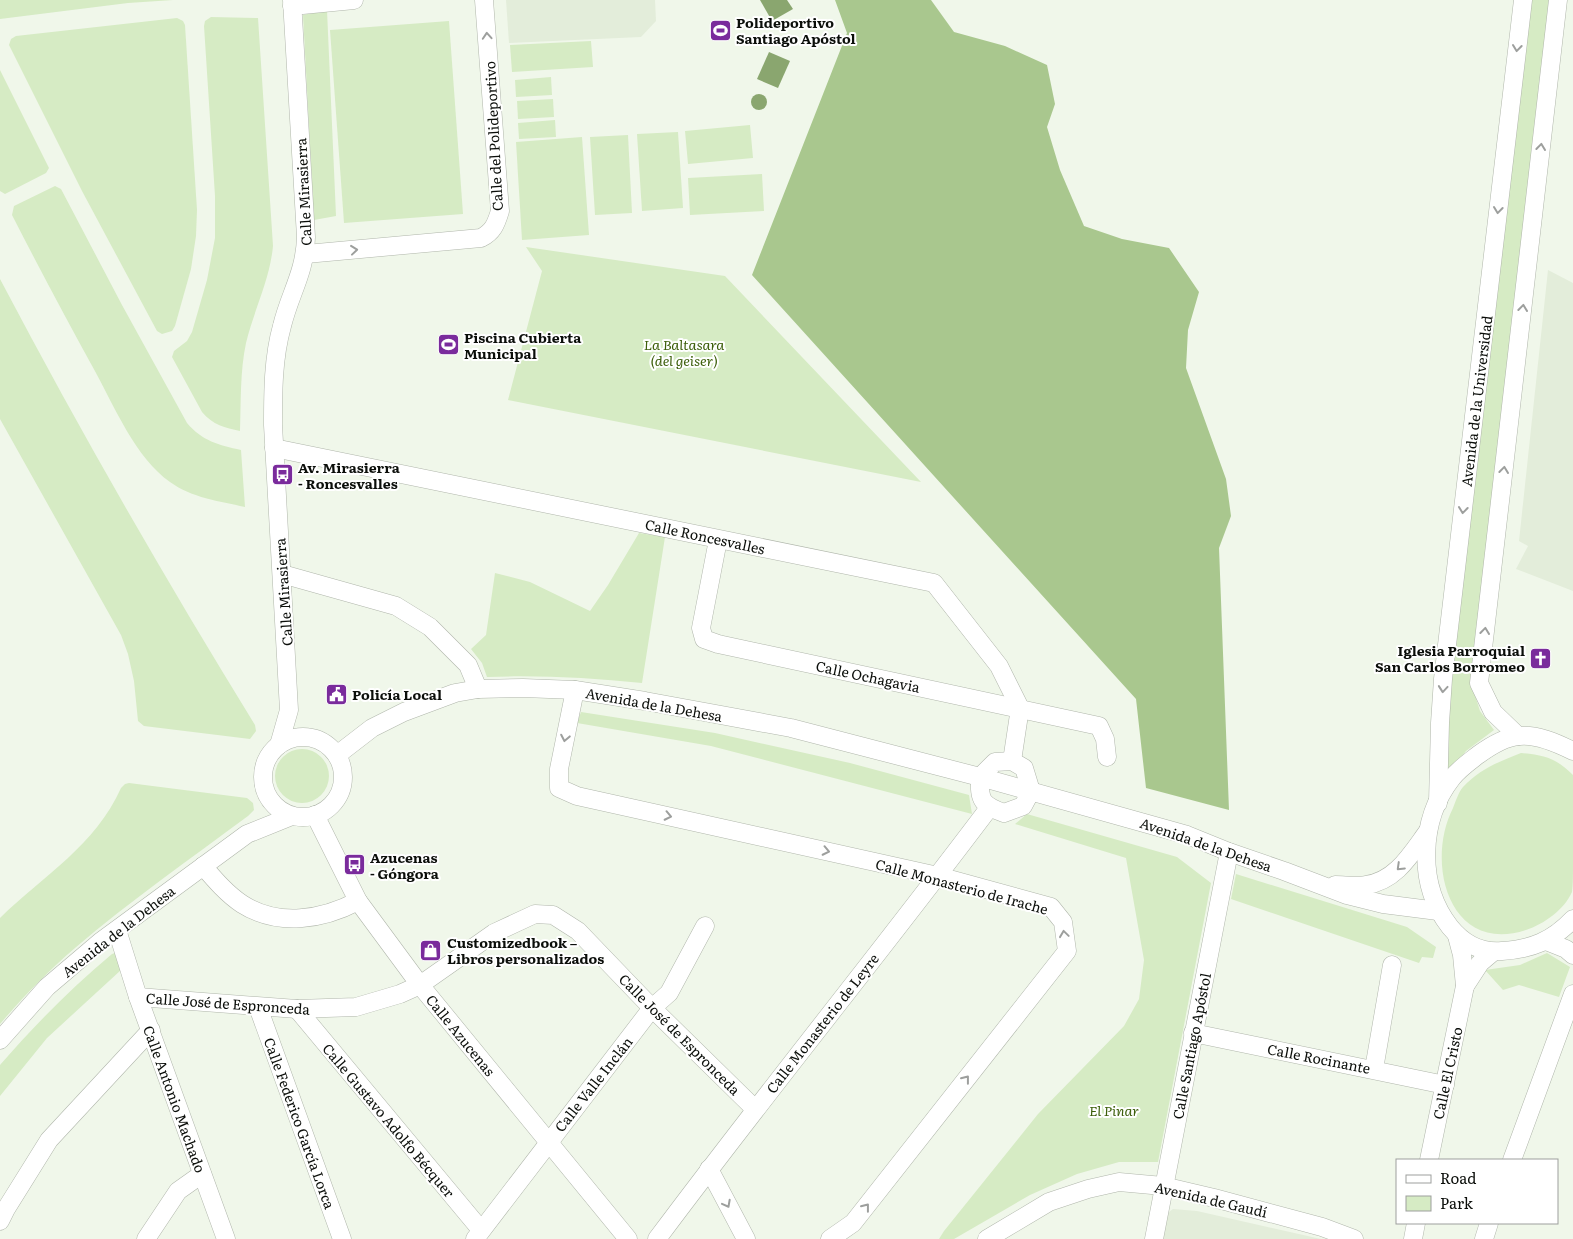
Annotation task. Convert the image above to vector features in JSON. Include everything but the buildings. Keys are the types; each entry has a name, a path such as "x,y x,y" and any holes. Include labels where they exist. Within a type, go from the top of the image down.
{"street":[{"path":"292,3 354,0"},
{"name":"Calle del Polideportivo","path":"306,254 481,238 490,233 497,223 500,211 484,0"},
{"name":"Avenida de la Universidad","path":"1438,803 1443,680 1523,0"},
{"path":"1518,736 1493,712 1480,683 1558,0"},
{"name":"Calle Mirasierra","path":"279,745 289,710 274,448 273,391 275,362 282,325 298,283 306,254 292,3"},
{"name":"Calle Roncesvalles","path":"274,448 934,583 999,666 1020,708"},
{"name":"Calle Ochagavia","path":"718,540 700,628 704,639 718,644 1100,726 1105,739 1108,757"},
{"path":"282,574 396,606 430,626 468,665 478,689"},
{"name":"Avenida de la Dehesa","path":"337,755 372,728 404,712 455,693 478,689 523,688 574,690 645,700 790,728 980,777 1187,835 1347,895 1382,904 1438,911"},
{"name":"Calle Monasterio de Irache","path":"574,690 559,769 559,788 577,796 938,876 1051,907 1062,922 1067,950 853,1223 830,1239"},
{"path":"1012,761 1020,708"},
{"name":"Calle Mirasierra","path":"289,710 304,736"},
{"path":"304,736 317,739 328,745 337,755 343,772 341,790 331,806 315,815 304,817 292,816 279,809 269,798 264,785 264,770 269,756 279,745 291,738 304,736"},
{"path":"1573,751 1544,739 1518,736 1489,747 1469,761 1453,777 1438,803 1430,829 1426,860 1430,887 1438,911 1467,944 1493,952 1535,946 1562,930 1573,919"},
{"path":"1012,761 1024,768 1031,792 1023,806 1004,813 989,808 980,795 980,777 995,762 1012,761"},
{"name":"Avenida de la Dehesa","path":"0,1040 47,987 117,930 246,834 265,810 269,798"},
{"name":"Calle Monasterio de Leyre","path":"657,1239 755,1109 989,808"},
{"name":"Calle Azucenas","path":"315,815 358,901 420,985 627,1238"},
{"name":"Avenida de la Dehesa","path":"246,834 292,816"},
{"name":"Avenida de la Dehesa","path":"1322,885 1366,885 1386,879 1402,866 1430,829"},
{"name":"Calle Santiago Apóstol","path":"1154,1239 1229,852"},
{"path":"203,866 218,884 242,904 264,914 290,919 315,918 342,909 358,901"},
{"name":"Calle José de Espronceda","path":"138,997 296,1009 356,1007 400,994 420,985 494,933 535,914 553,915 578,931 652,1008 755,1109"},
{"name":"Calle Valle Inclán","path":"478,1235 652,1008 669,993 705,926"},
{"name":"Calle Antonio Machado","path":"117,930 138,997 226,1239"},
{"name":"Calle El Cristo","path":"1429,1159 1464,986 1462,955 1458,936"},
{"path":"1546,940 1566,949 1573,955"},
{"name":"Calle El Cristo","path":"1464,986 1480,963 1493,952"},
{"path":"1374,1069 1392,965"},
{"path":"1512,1159 1573,994"},
{"name":"Calle Federico García Lorca","path":"258,1007 342,1239"},
{"name":"Calle Gustavo Adolfo Bécquer","path":"296,1009 478,1235"},
{"path":"0,1221 49,1140 151,1030"},
{"name":"Calle Rocinante","path":"1193,1033 1445,1085"},
{"path":"709,1169 746,1239"},
{"path":"146,1239 178,1190 202,1174"},
{"name":"Avenida de Gaudí","path":"987,1239 1049,1202 1088,1189 1119,1182 1163,1186 1322,1227 1354,1239"},
{"path":"1413,1239 1416,1224"},
{"path":"1484,1239 1489,1224"}],"shaded area":[{"path":"506,0 655,0 656,21 641,37 509,43"},
{"path":"760,0 787,0 793,9 772,21"},
{"path":"835,0 931,0 954,32 1005,46 1047,65 1055,104 1047,127 1060,170 1084,226 1122,239 1169,248 1199,292 1188,330 1186,368 1226,479 1231,516 1219,548 1229,810 1146,788 1136,699 752,275 847,33"},
{"path":"769,52 790,61 778,88 757,79"},
{"path":"759,94 765,96 767,102 765,108 759,110 753,108 751,102 753,96"},
{"path":"1548,270 1573,283 1573,591 1516,569 1528,546 1519,541"},
{"path":"1173,1209 1197,1211 1321,1239 1162,1239 1166,1214"}],"green space":[{"path":"0,0 173,0 128,3 0,19"},
{"path":"1529,0 1552,0 1474,692 1480,711 1494,730 1466,751 1440,783"},
{"path":"327,10 336,216 314,220 303,15"},
{"path":"211,17 258,18 273,246 269,270 249,331 244,354 240,431 229,429 210,420 202,412 172,357 174,351 187,341 192,332 207,280 215,238 215,196 204,26 205,21"},
{"path":"177,18 183,21 185,25 197,210 196,236 191,269 175,326 172,331 162,334 157,331 82,191 9,45 11,39 16,36"},
{"path":"449,21 463,214 344,223 330,30"},
{"path":"591,41 593,67 512,72 510,45"},
{"path":"0,70 49,168 46,173 5,194 0,191"},
{"path":"551,77 552,95 516,97 515,80"},
{"path":"553,99 554,117 518,119 517,101"},
{"path":"555,120 556,137 519,139 518,123"},
{"path":"750,125 753,158 688,164 685,131"},
{"path":"678,132 683,208 642,211 637,134"},
{"path":"628,135 632,213 595,215 590,137"},
{"path":"582,137 589,235 522,240 516,142"},
{"path":"762,174 764,211 690,215 688,178"},
{"path":"55,186 61,189 187,423 205,438 218,444 241,450 245,507 187,492 170,482 147,460 127,432 12,215 14,206"},
{"name":"La Baltasara (del geiser)","path":"526,247 725,276 921,482 508,400 542,271"},
{"path":"0,279 124,504 188,615 255,725 256,731 250,739 144,726 138,721 134,681 128,654 121,635 0,419"},
{"path":"639,533 665,537 642,683 564,677 487,677 482,663 471,649 486,635 495,573 530,582 590,611"},
{"path":"581,712 715,733 850,763 969,795 972,814 711,746 577,723"},
{"path":"297,749 307,749 321,757 327,766 329,776 327,786 321,795 307,803 297,803 287,798 280,791 275,781 275,771 280,761 287,754"},
{"path":"1521,753 1549,758 1573,775 1572,892 1559,910 1540,924 1526,930 1500,934 1478,929 1462,917 1450,899 1443,877 1442,854 1445,830 1457,797 1463,787 1483,771"},
{"path":"129,783 247,798 253,803 254,810 75,948 36,984 0,1024 0,918 83,843 97,827 121,788"},
{"name":"El Pinar","path":"1027,814 1177,857 1211,883 1158,1162 1119,1162 1077,1174 1030,1195 954,1239 939,1239 1038,1114 1124,1026 1139,999 1144,960 1126,858 1015,824"},
{"path":"1236,874 1407,927 1436,947 1433,958 1422,957 1419,963 1231,899"},
{"path":"115,953 121,970 47,1038 0,1096 0,1065 40,1021 97,967"},
{"path":"1547,953 1570,967 1559,997 1519,985 1503,990 1485,970 1520,965"}],"place":[{"name":"Polideportivo Santiago Apóstol","path":"720,30"},
{"name":"Piscina Cubierta Municipal","path":"448,345"},
{"name":"Av. Mirasierra - Roncesvalles","path":"282,475"},
{"name":"Iglesia Parroquial San Carlos Borromeo","path":"1541,658"},
{"name":"Policía Local","path":"336,694"},
{"name":"Azucenas - Góngora","path":"354,865"},
{"name":"Customizedbook – Libros personalizados","path":"431,950"}]}
